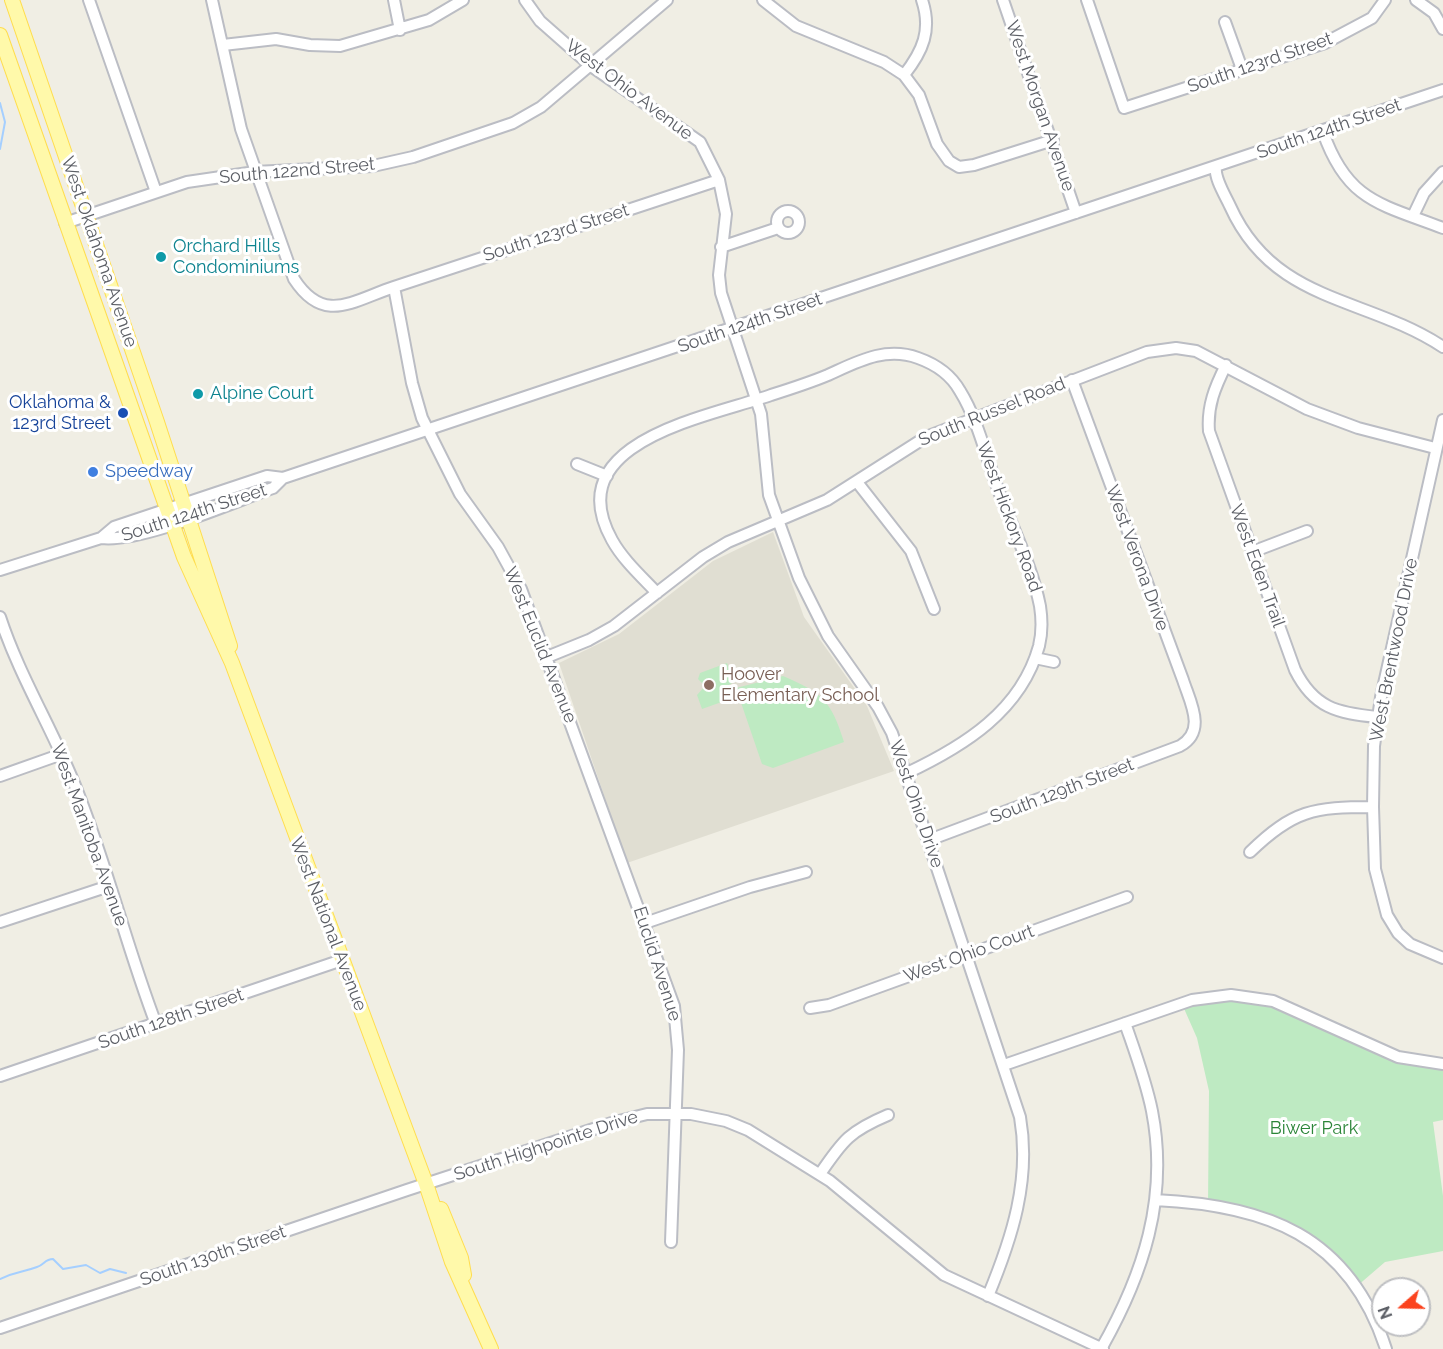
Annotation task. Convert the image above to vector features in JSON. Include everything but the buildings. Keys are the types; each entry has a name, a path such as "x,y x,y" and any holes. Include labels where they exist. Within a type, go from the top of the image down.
{"main road":[{"name":"West Oklahoma Avenue","path":"12,0 184,504"},
{"name":"West Oklahoma Avenue","path":"0,35 166,509"},
{"name":"West National Avenue","path":"184,504 228,638 232,663"},
{"name":"West National Avenue","path":"166,509 184,557 232,663 426,1184 453,1236 461,1258 467,1290 491,1349"}],"street":[{"path":"89,0 156,192"},
{"path":"212,0 238,120 294,279 305,295 321,306 334,307 394,287"},
{"path":"394,0 400,30"},
{"path":"223,45 276,39 310,45 340,46 429,20 462,0"},
{"name":"West Ohio Avenue","path":"525,0 540,21 591,66 700,142 719,180 726,214 721,247 721,293 732,329"},
{"name":"South 122nd Street","path":"65,223 188,182 255,172 373,166 456,143 513,123 541,107 667,0"},
{"path":"763,0 796,26 884,62 904,75 919,95 937,144 949,161 959,167 974,165 1053,140"},
{"path":"904,75 922,49 927,35 927,21 922,0"},
{"name":"West Morgan Avenue","path":"1003,0 1053,140 1076,213"},
{"name":"South 123rd Street","path":"1087,0 1124,108 1325,43 1372,18 1385,0"},
{"path":"1416,0 1434,13 1443,29"},
{"path":"1225,22 1242,69"},
{"name":"South 124th Street","path":"0,570 101,538 114,527 166,509 267,476 283,478 428,431 1443,90"},
{"path":"1323,132 1332,157 1350,183 1375,201 1443,228"},
{"path":"1215,168 1233,214 1266,257 1286,275 1338,302 1400,325 1443,346"},
{"path":"1413,216 1424,193 1443,172"},
{"name":"South 123rd Street","path":"394,287 719,180"},
{"path":"721,247 778,228"},
{"name":"West Euclid Avenue","path":"394,287 412,383 428,431 460,494 498,547 515,577 607,819"},
{"name":"West Ohio Drive","path":"732,329 757,400 764,430 770,495 778,521 815,614 878,707 892,733 1020,1117 1023,1171 1011,1240 988,1296"},
{"name":"South Russel Road","path":"547,657 614,626 712,552 827,500 902,450 973,417 1140,354 1166,349 1196,351 1307,409 1358,428 1435,448"},
{"name":"West Hickory Road","path":"607,476 617,459 641,441 811,381 867,357 895,354 919,358 944,372 960,391 973,417 1038,597 1041,626 1035,658 1020,687 995,719 947,753 907,773"},
{"name":"West Eden Trail","path":"1226,365 1212,395 1209,431 1295,670 1307,691 1327,707 1377,717"},
{"name":"West Verona Drive","path":"1072,380 1186,689 1195,719 1192,736"},
{"name":"West Brentwood Drive","path":"1443,420 1377,717 1373,807 1375,869 1386,915 1398,933 1410,944 1443,958"},
{"path":"577,464 607,476 602,498 607,528 615,544 657,593"},
{"name":"South 124th Street","path":"101,538 118,540 172,524 273,488 283,478"},
{"path":"857,482 911,551 934,609"},
{"path":"1252,552 1307,531"},
{"name":"West Manitoba Avenue","path":"0,617 24,677 62,754 156,1024"},
{"path":"1035,658 1054,662"},
{"name":"South 129th Street","path":"929,840 1180,746 1192,736"},
{"path":"0,776 62,754"},
{"path":"1250,852 1282,824 1308,812 1373,807"},
{"name":"Euclid Avenue","path":"607,819 666,981 676,1020 676,1114 671,1242"},
{"path":"645,923 750,887 806,872"},
{"path":"0,922 109,886"},
{"name":"West Ohio Court","path":"810,1008 830,1005 1127,897"},
{"name":"South 128th Street","path":"0,1076 342,960"},
{"path":"1004,1065 1210,996 1259,997 1287,1006 1398,1057 1443,1064"},
{"path":"1102,1349 1125,1306 1141,1268 1155,1200 1157,1171 1154,1124 1145,1085 1125,1023"},
{"name":"South Highpointe Drive","path":"426,1184 615,1122 647,1114 701,1115 737,1125 820,1173 944,1275 1102,1349"},
{"path":"820,1173 850,1134 888,1114"},
{"name":"South 130th Street","path":"0,1328 426,1184"},
{"path":"1155,1200 1238,1209 1266,1217 1296,1232 1334,1261 1356,1287 1375,1319 1386,1349"}],"shaded area":[{"name":"Hoover Elementary School","path":"773,532 804,617 867,706 894,771 627,863 559,663 619,634 713,561"}],"green space":[{"path":"727,663 734,682 725,687 730,699 702,709 697,695 705,686 698,679 700,673"},
{"path":"783,676 816,693 823,700 834,716 844,742 773,768 762,764 736,688"},
{"name":"Biwer Park","path":"1259,997 1398,1057 1443,1059 1443,1120 1433,1122 1443,1196 1443,1251 1385,1262 1356,1287 1304,1237 1208,1205 1209,1091 1197,1038 1182,1004"}],"waterway":[{"path":"0,103 5,122 0,149"},
{"path":"0,1279 37,1267 53,1259 63,1269 86,1265 100,1273 110,1269 126,1273"}],"place":[{"name":"Orchard Hills Condominiums","path":"161,257"},
{"name":"Alpine Court","path":"198,394"},
{"name":"Oklahoma & 123rd Street","path":"123,413"},
{"name":"Speedway","path":"93,472"},
{"name":"Hoover Elementary School","path":"709,685"}]}
